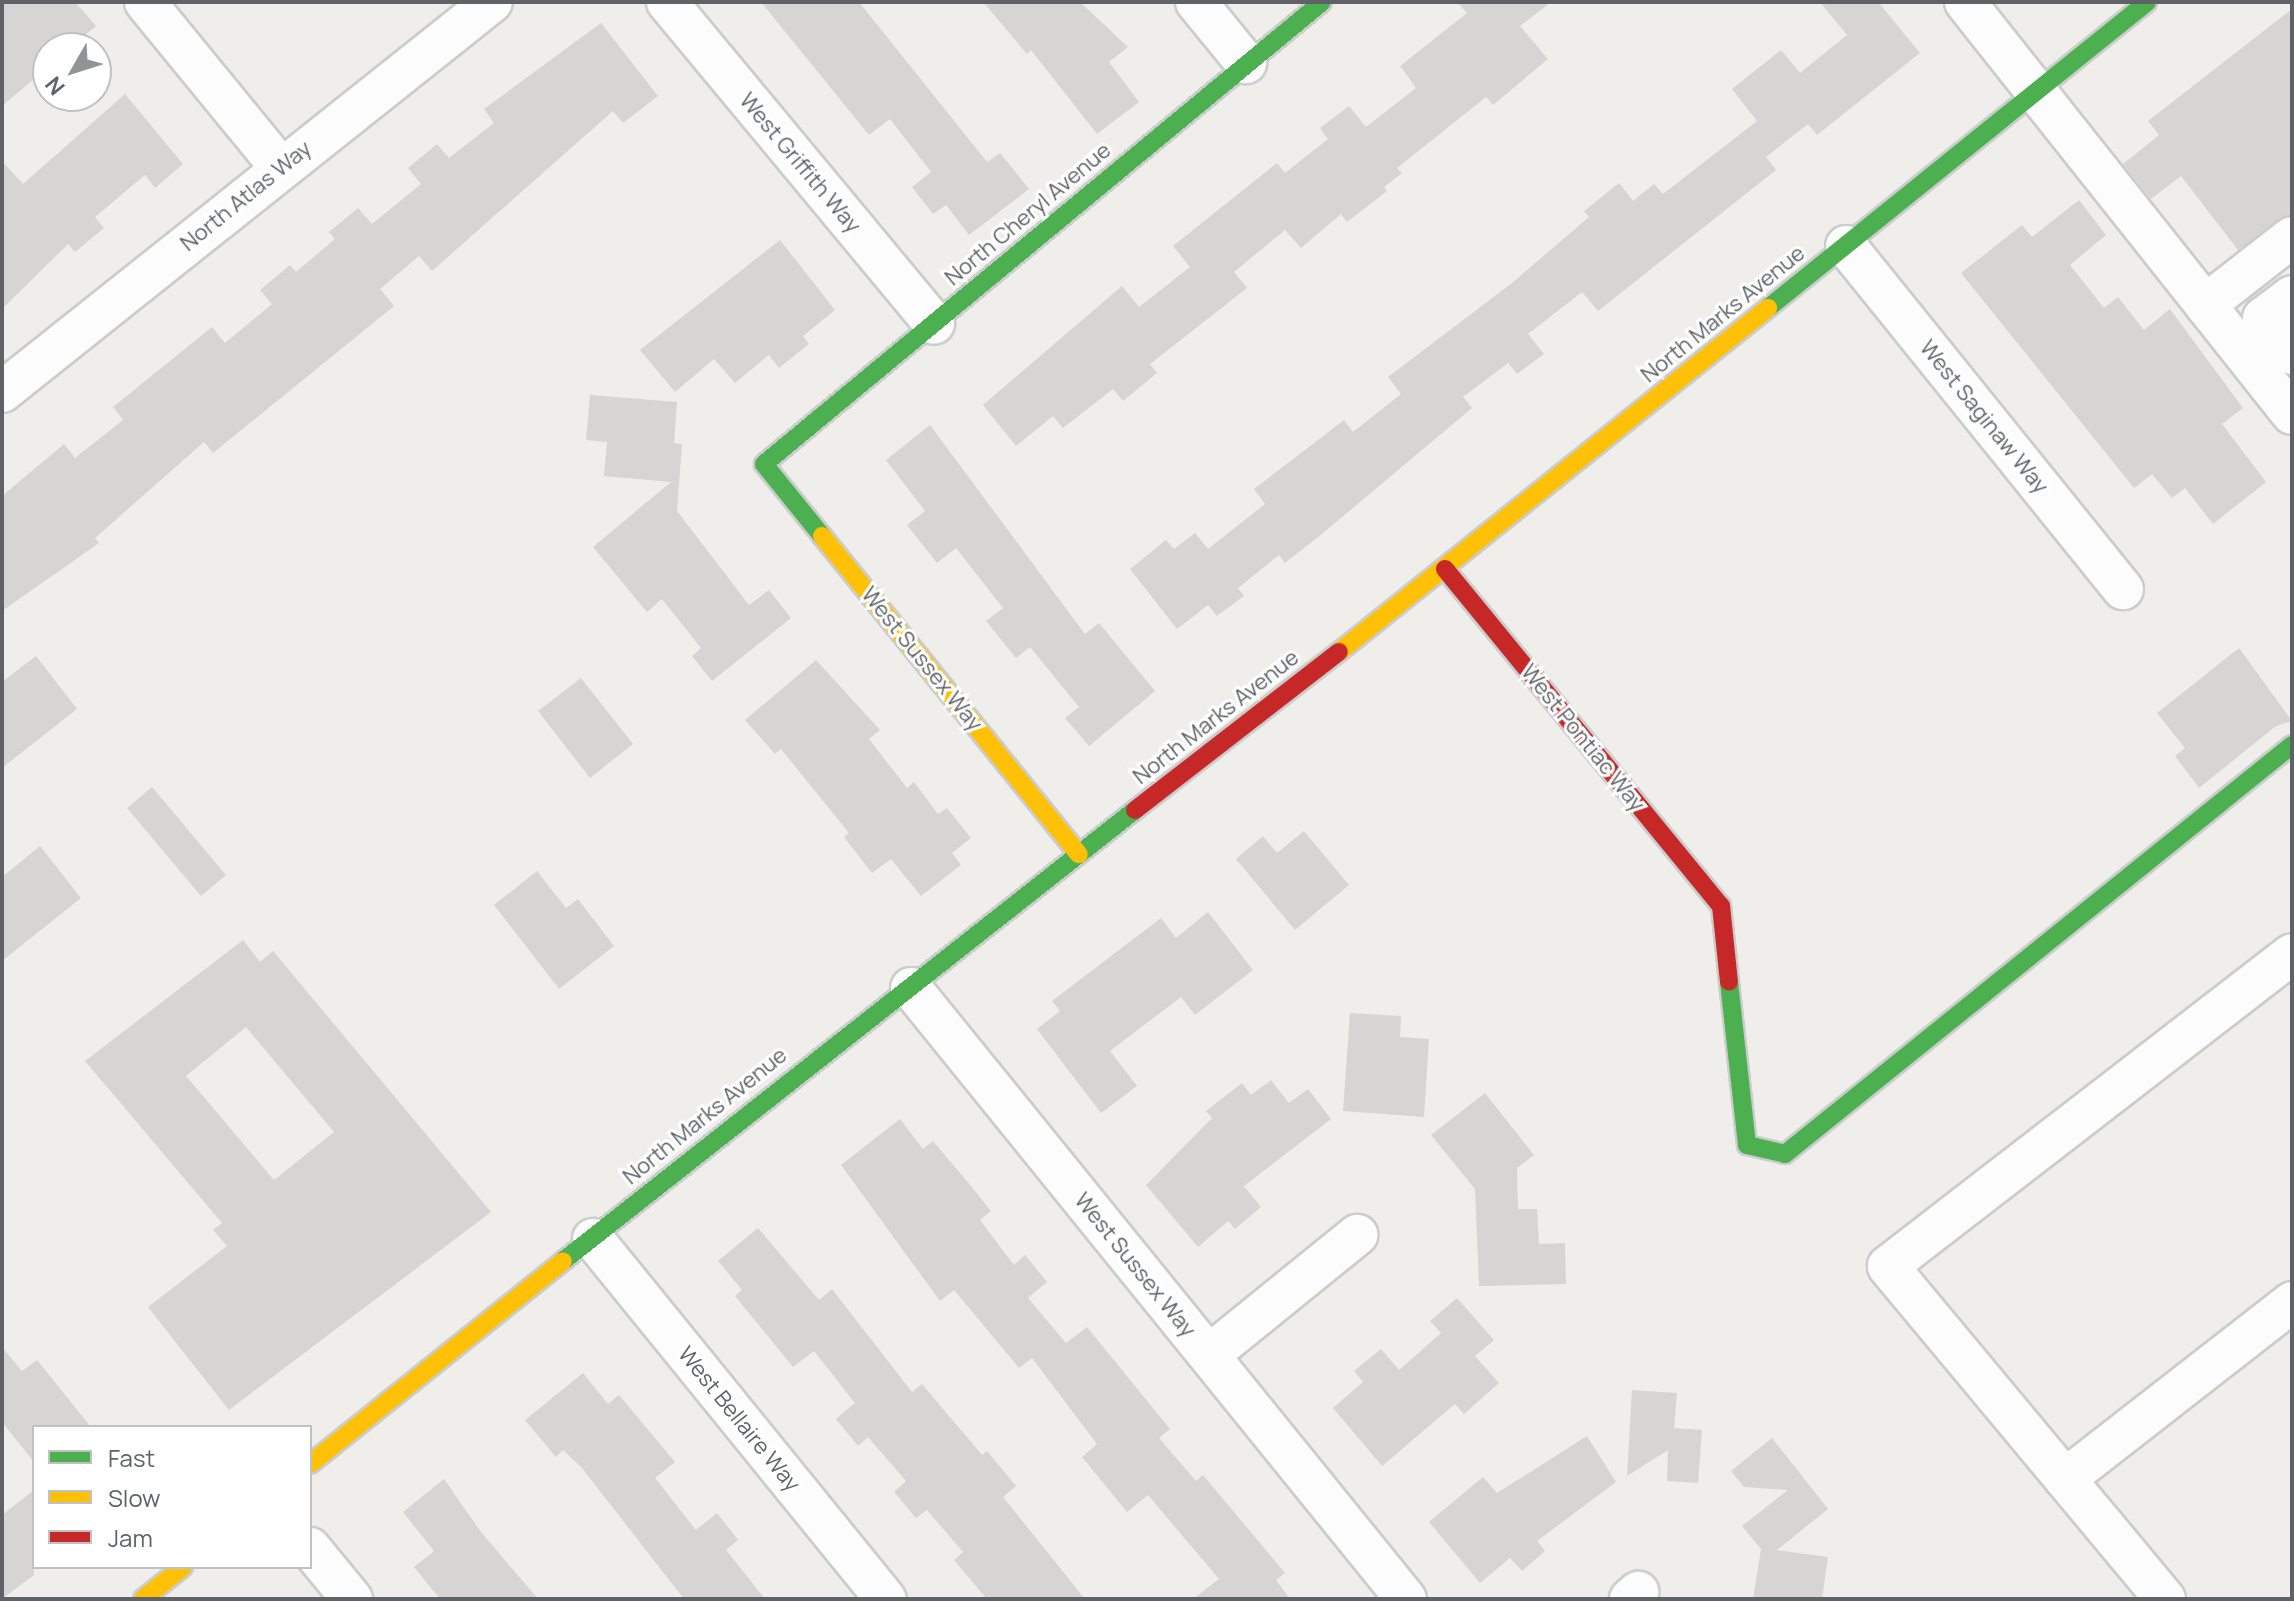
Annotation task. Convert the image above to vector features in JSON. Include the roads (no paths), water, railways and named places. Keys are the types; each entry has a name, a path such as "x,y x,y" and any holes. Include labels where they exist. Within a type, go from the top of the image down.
{"street":[{"path":"145,2 281,168"},
{"name":"North Atlas Way","path":"2,392 492,2"},
{"name":"West Griffith Way","path":"667,2 934,324"},
{"path":"1196,2 1246,63"},
{"name":"North Cheryl Avenue","path":"764,464 1322,2"},
{"path":"1965,2 2292,414"},
{"name":"North Marks Avenue","path":"312,1462 1079,854 1445,569 2147,2"},
{"path":"2205,305 2292,237"},
{"name":"West Saginaw Way","path":"1846,246 2123,589"},
{"path":"2292,296 2263,318 2292,354"},
{"name":"West Sussex Way","path":"764,464 1079,854"},
{"name":"West Pontiac Way","path":"1445,569 1721,906 1747,1145 1785,1154 2292,745"},
{"path":"2165,1599 1888,1266 2292,954"},
{"name":"West Sussex Way","path":"911,988 1406,1599"},
{"name":"West Sussex Way","path":"1209,1355 1357,1235"},
{"name":"West Bellaire Way","path":"593,1239 886,1599"},
{"path":"2065,1479 2292,1302"},
{"path":"312,1550 352,1599"},
{"path":"143,1599 180,1569"}]}
